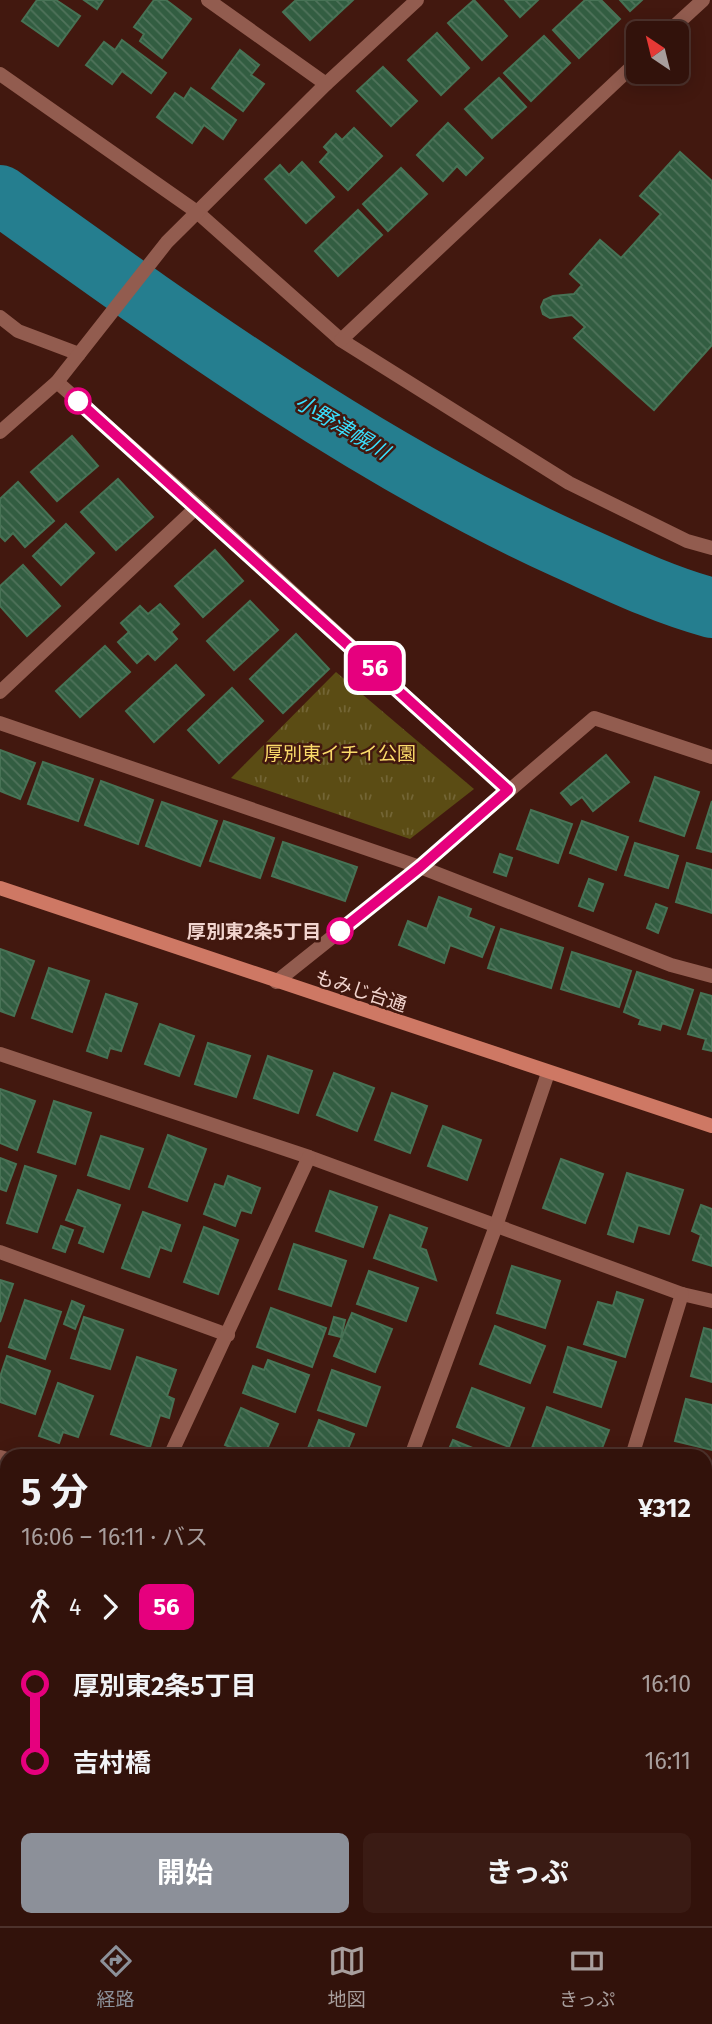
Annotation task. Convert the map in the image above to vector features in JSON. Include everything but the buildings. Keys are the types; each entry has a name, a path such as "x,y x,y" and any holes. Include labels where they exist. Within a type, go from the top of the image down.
{"street":[{"path":"208,0 326,84"},
{"path":"0,432 57,382 167,242 326,84 417,0"},
{"path":"680,21 703,0"},
{"path":"341,340 626,72"},
{"path":"0,74 197,212 341,340 569,483 687,541 712,548"},
{"path":"0,317 18,331 79,354"},
{"path":"57,382 198,506 508,790"},
{"path":"0,692 198,506"},
{"path":"276,982 420,867 594,718 712,757"},
{"path":"0,723 420,867 671,965 712,976"},
{"name":"もみじ台通","path":"0,888 712,1126"},
{"path":"0,1054 309,1157 682,1294 712,1301"},
{"path":"414,1449 496,1226 548,1073"},
{"path":"173,1449 309,1157"},
{"path":"0,1252 228,1335"},
{"path":"634,1449 682,1294"}],"green space":[{"name":"厚別東イチイ公園","path":"336,672 474,789 410,839 231,778"}],"waterway":[{"name":"小野津幌川","path":"0,195 274,386 417,473 490,513 619,574 712,608"}],"bus line":[{"name":"56","path":"78,401 198,506 508,790 420,867 340,931"}],"place":[{"name":"厚別東2条5丁目","path":"340,931"}]}
